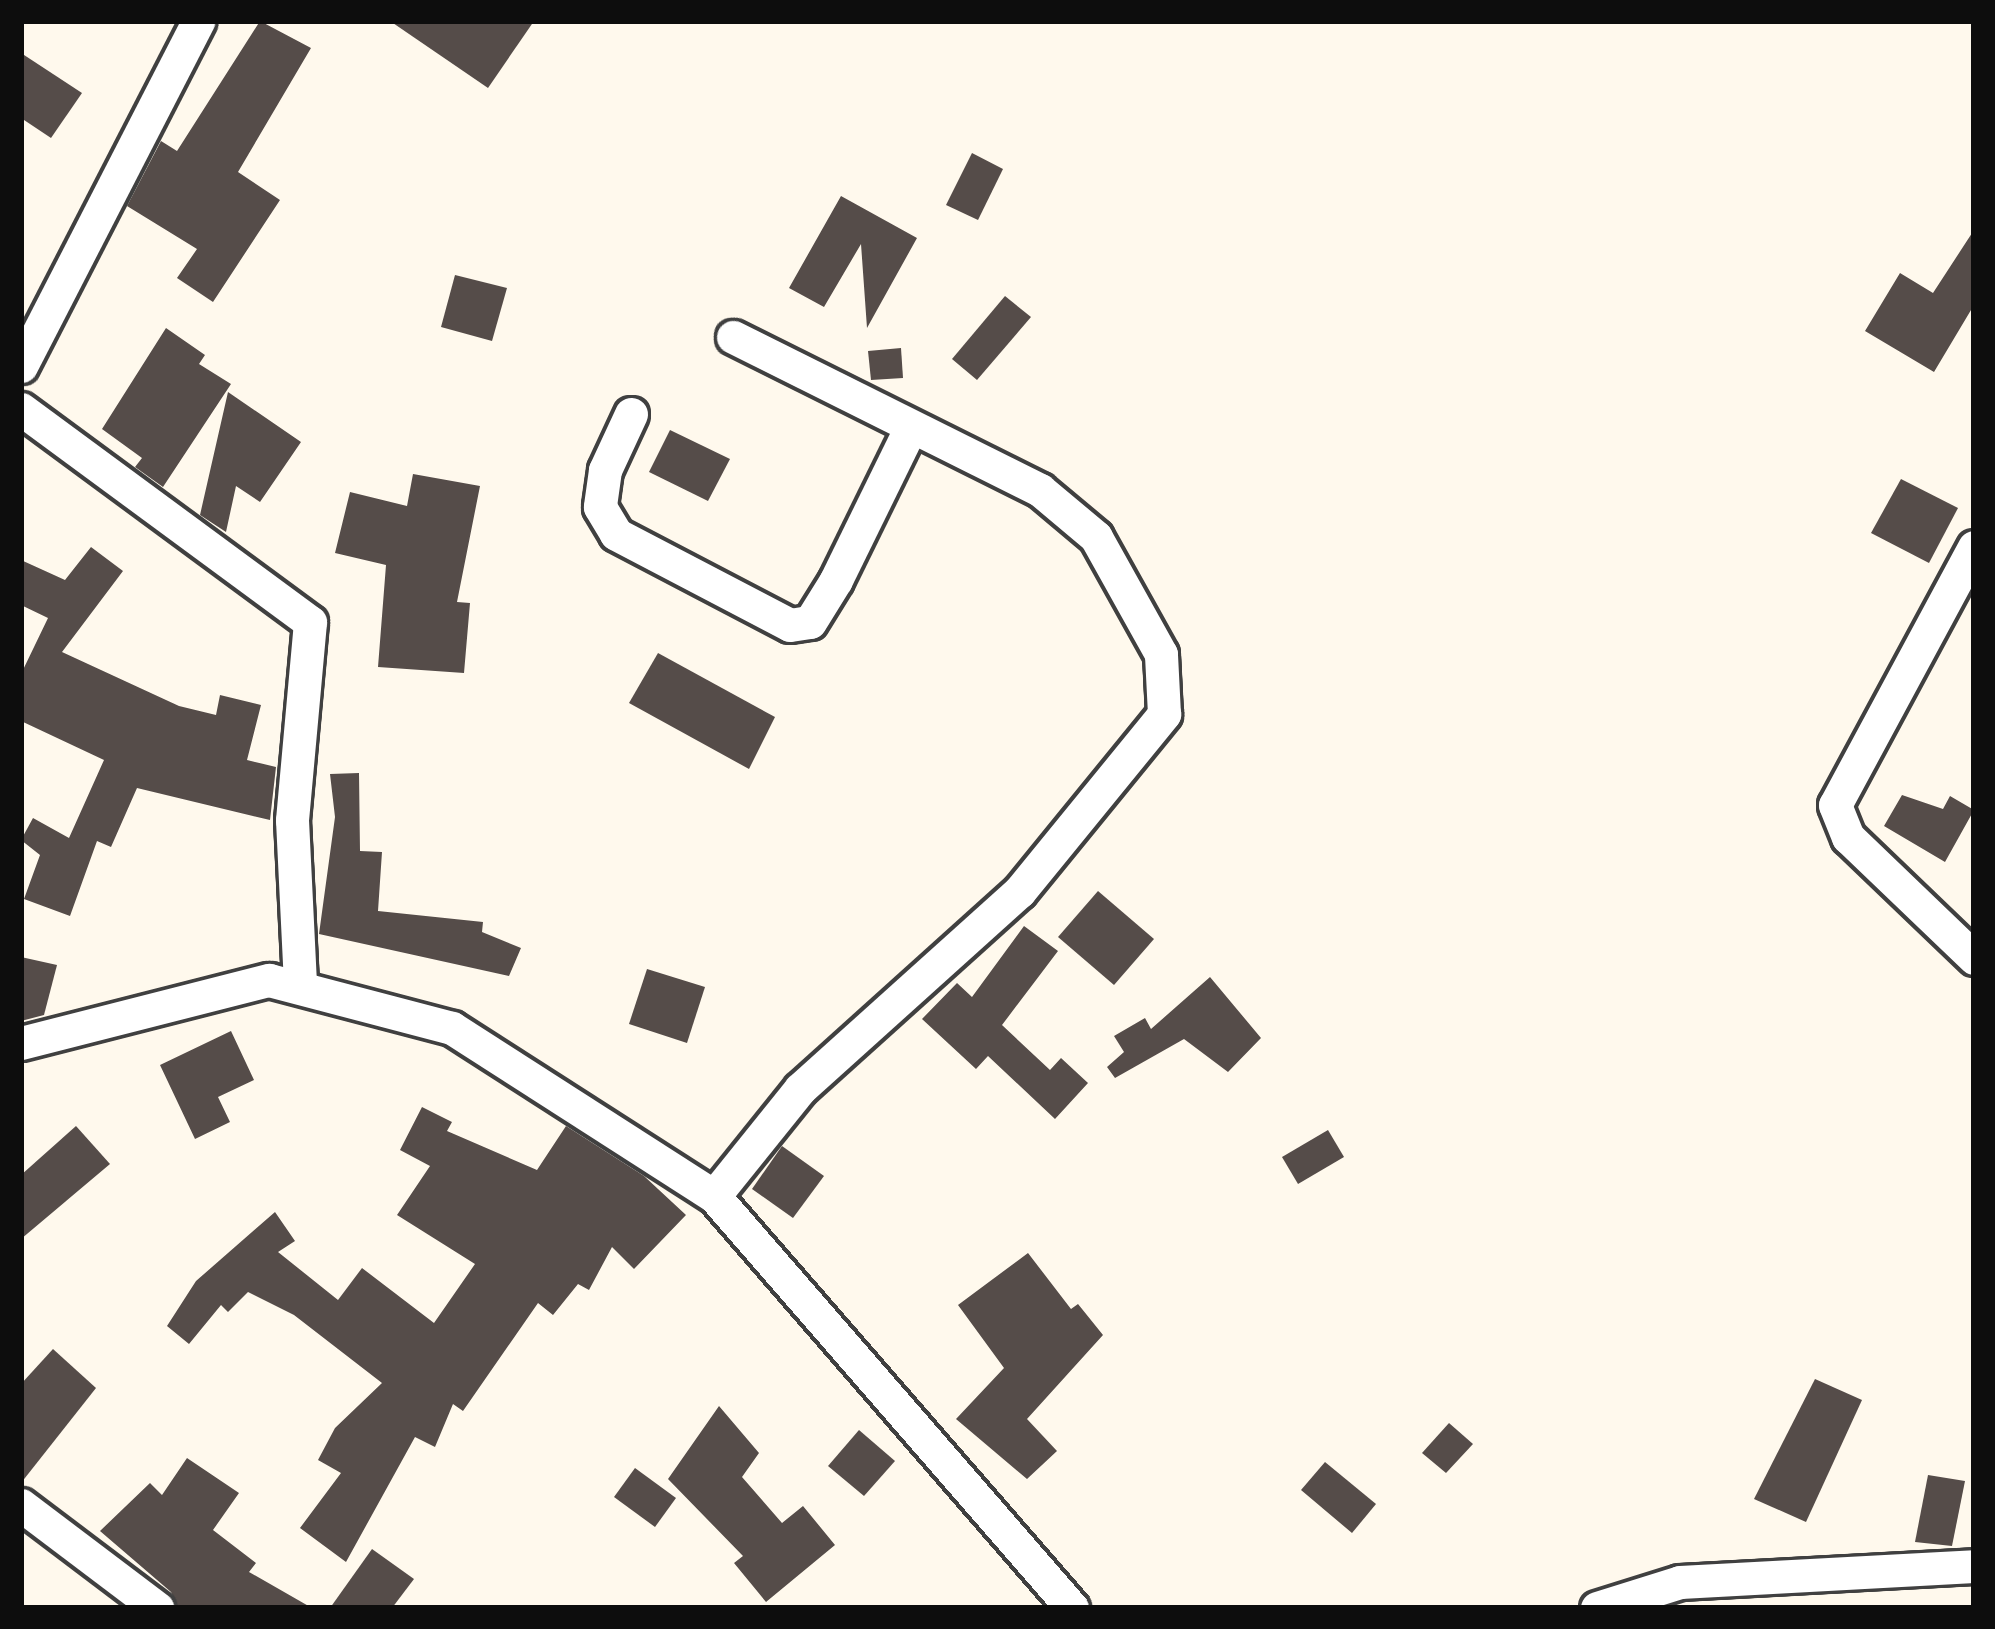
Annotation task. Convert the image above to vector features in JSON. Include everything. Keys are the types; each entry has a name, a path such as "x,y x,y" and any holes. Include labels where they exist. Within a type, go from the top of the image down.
{"street":[{"path":"21,366 198,21"},
{"path":"714,1196 800,1090 1019,892 1164,714 1161,654 1096,537 1040,490 734,337"},
{"path":"21,409 310,622 292,820 300,985"},
{"path":"632,415 605,470 600,507 616,534 790,625 810,622 836,580 910,429"},
{"path":"1974,547 1835,805 1848,837 1974,958"},
{"path":"21,1043 269,980 452,1028 714,1196 1072,1608"},
{"path":"21,1505 158,1608"},
{"path":"1597,1608 1680,1582 1974,1565"}],"building":[{"path":"260,21 311,48 238,172 280,200 213,302 177,278 197,249 127,206 161,141 177,151"},
{"path":"390,21 534,21 488,88"},
{"path":"21,53 82,93 51,138 21,118"},
{"path":"972,153 1003,169 978,220 946,205"},
{"path":"841,196 917,238 867,328 861,244 824,307 789,288"},
{"path":"1974,230 1974,305 1934,372 1865,331 1900,273 1933,293"},
{"path":"455,275 507,288 492,341 441,327"},
{"path":"1005,296 1031,317 977,380 952,359"},
{"path":"166,328 205,355 199,364 231,384 163,487 135,467 142,458 102,429"},
{"path":"901,348 903,378 871,380 868,351"},
{"path":"228,392 301,442 260,502 236,486 226,532 200,515"},
{"path":"670,430 730,459 708,501 649,472"},
{"path":"413,474 480,486 457,602 470,603 464,673 378,667 386,565 335,553 350,492 407,506"},
{"path":"1901,479 1958,508 1929,563 1871,533"},
{"path":"91,547 123,571 62,652 179,706 216,715 220,695 261,705 247,760 276,767 270,820 137,788 111,847 97,841 70,916 24,899 40,855 21,840 33,818 69,838 104,760 21,721 21,674 48,618 21,605 21,560 65,580"},
{"path":"658,653 775,717 749,769 629,703"},
{"path":"359,773 360,851 382,852 378,911 483,922 482,932 521,948 509,976 319,934 335,817 330,774"},
{"path":"1902,795 1943,809 1950,796 1974,810 1945,862 1884,826"},
{"path":"1098,891 1154,939 1114,985 1058,937"},
{"path":"1024,926 1058,951 1002,1025 1050,1070 1061,1058 1088,1083 1055,1119 988,1056 976,1069 922,1019 957,983 972,997"},
{"path":"21,957 57,965 44,1015 21,1021"},
{"path":"647,969 705,987 687,1043 629,1024"},
{"path":"1210,977 1261,1038 1228,1072 1184,1039 1115,1078 1107,1067 1124,1052 1114,1036 1145,1018 1151,1029"},
{"path":"231,1031 254,1080 218,1097 230,1122 195,1139 160,1065"},
{"path":"422,1107 452,1122 447,1131 537,1170 566,1126 644,1176 686,1215 634,1269 612,1247 589,1290 578,1284 553,1315 538,1303 463,1411 453,1404 435,1447 415,1437 346,1562 300,1528 341,1473 318,1460 335,1428 382,1383 294,1315 248,1292 228,1312 221,1305 189,1344 167,1326 196,1281 275,1212 295,1241 278,1252 338,1300 362,1268 434,1323 475,1264 397,1215 430,1166 400,1150"},
{"path":"76,1126 110,1164 21,1239 21,1175"},
{"path":"1328,1130 1344,1157 1298,1184 1282,1157"},
{"path":"782,1146 824,1176 793,1218 752,1189"},
{"path":"1028,1253 1071,1309 1078,1304 1103,1335 1027,1419 1057,1451 1027,1479 956,1419 1004,1368 958,1305"},
{"path":"53,1349 96,1388 21,1483 21,1384"},
{"path":"1815,1379 1862,1400 1806,1522 1754,1499"},
{"path":"719,1406 759,1453 742,1477 782,1523 803,1506 835,1545 766,1602 734,1563 743,1556 668,1479"},
{"path":"1449,1423 1473,1444 1446,1473 1422,1453"},
{"path":"859,1430 895,1461 864,1496 828,1466"},
{"path":"187,1458 239,1493 213,1530 256,1563 249,1572 312,1608 178,1608 171,1592 100,1531 150,1483 162,1495"},
{"path":"1325,1462 1376,1504 1352,1533 1301,1490"},
{"path":"635,1468 676,1498 655,1527 614,1497"},
{"path":"1928,1475 1965,1481 1952,1546 1915,1542"},
{"path":"372,1549 414,1579 392,1608 330,1608"}]}
